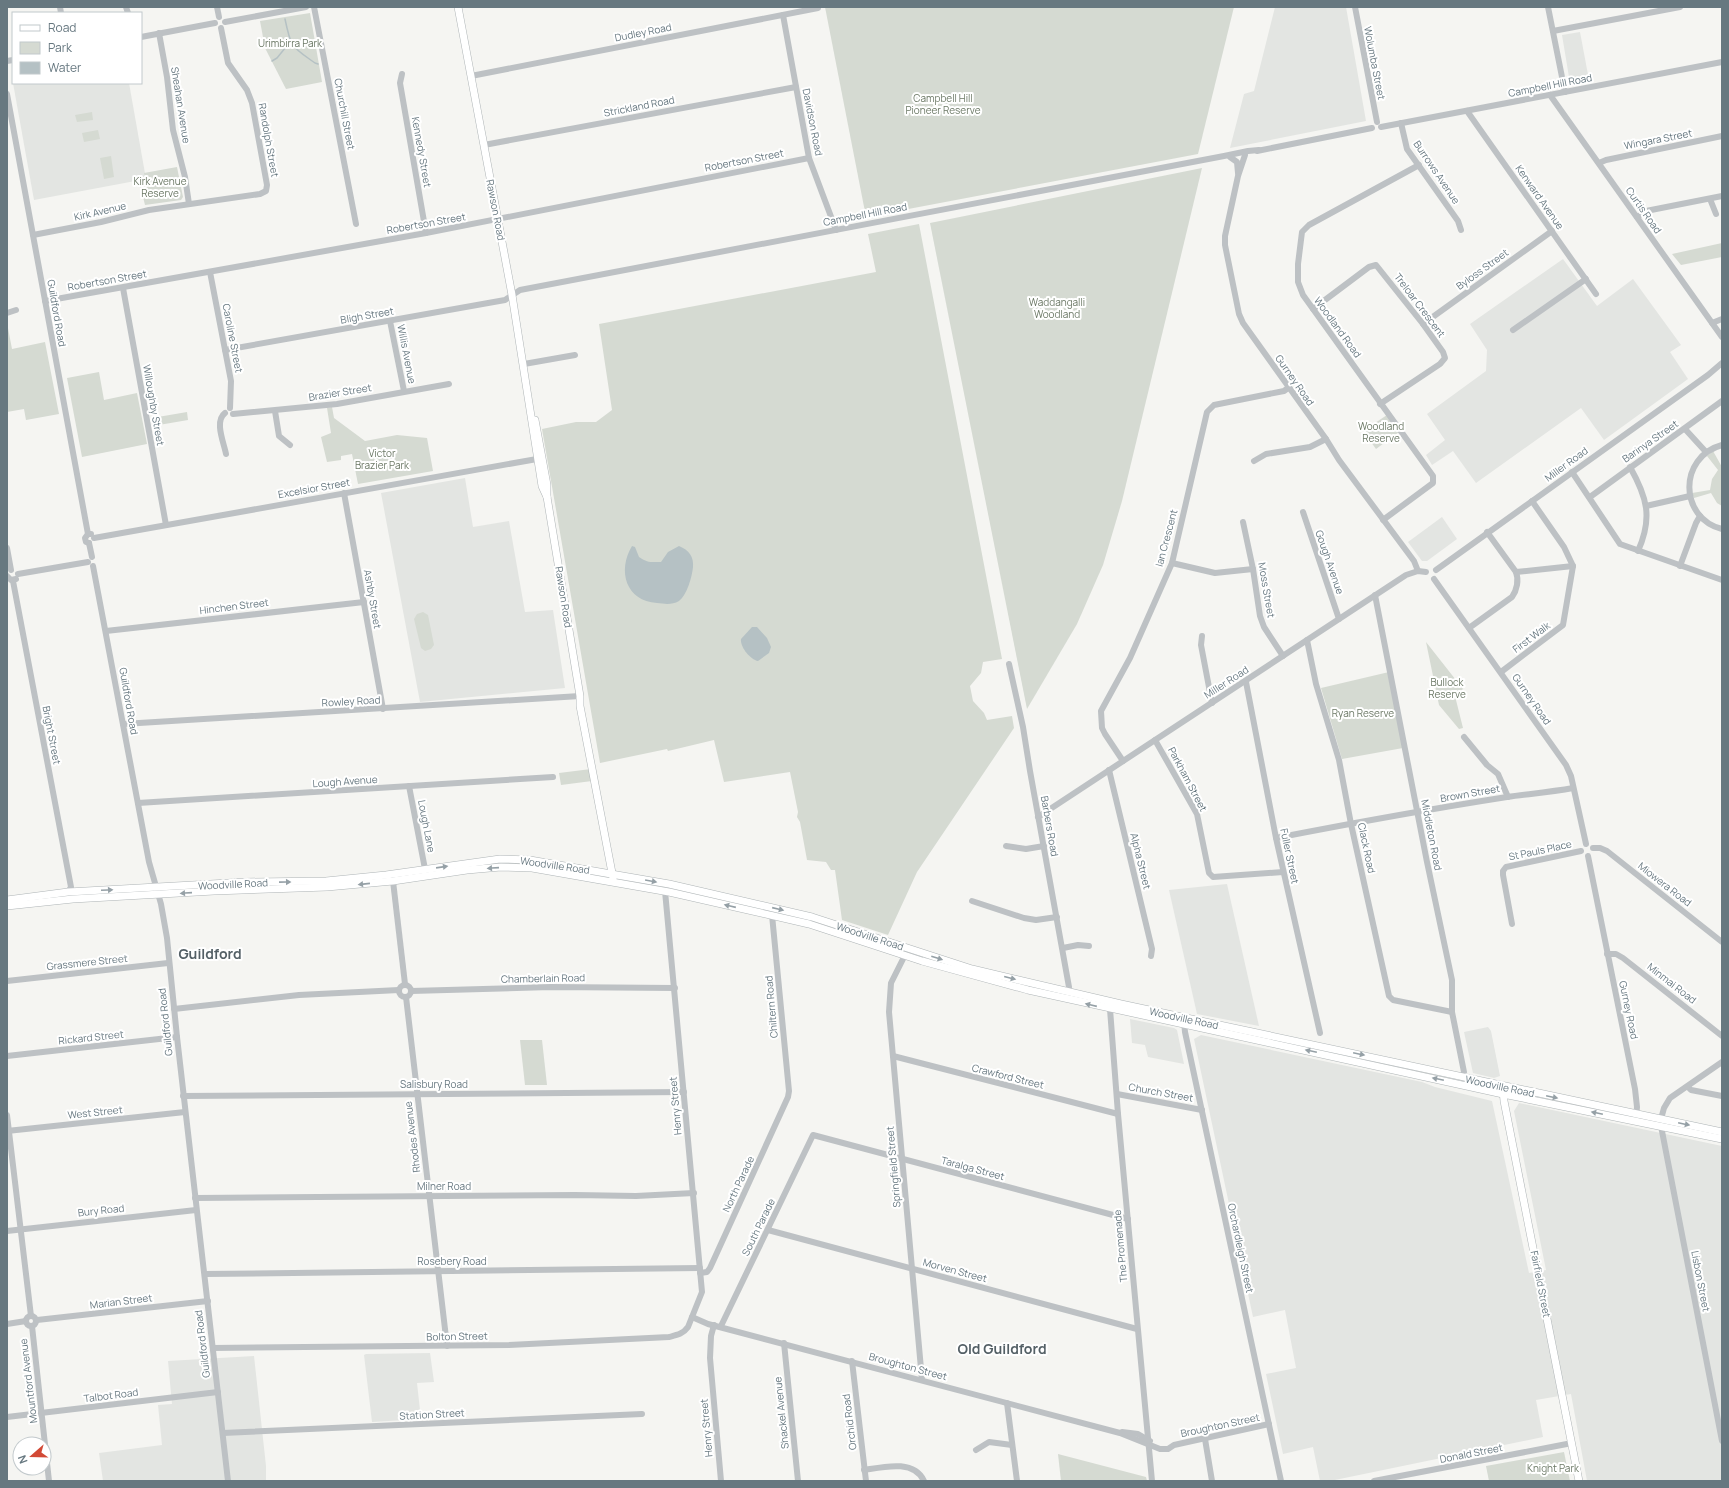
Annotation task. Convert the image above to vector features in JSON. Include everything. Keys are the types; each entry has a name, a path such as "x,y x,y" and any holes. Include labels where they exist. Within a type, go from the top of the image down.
{"main road":[{"name":"Rawson Road","path":"458,7 512,295 532,414 531,422 537,459 542,486 547,497"},
{"name":"Rawson Road","path":"532,414 536,421 538,430 546,479 547,497 580,696 580,706 604,837 607,840 613,883"},
{"path":"538,430 536,433 539,452 537,459 546,479"},
{"name":"Woodville Road","path":"7,906 246,882 326,881 500,859 530,860 669,884 812,917 876,942 896,953 1028,990 1110,1009 1184,1021 1391,1061 1636,1117"},
{"name":"Woodville Road","path":"7,900 68,892 327,887 393,881 467,870 516,867 552,870 613,883 665,891 772,915 876,942 901,946 972,969 1184,1021 1503,1094 1722,1132"},
{"name":"Fairfield Street","path":"1504,1086 1503,1094 1579,1481"},
{"name":"Woodville Road","path":"1661,1122 1722,1139"}],"street":[{"path":"217,7 216,26 221,28 225,25 225,22"},
{"path":"225,22 306,7"},
{"name":"Churchill Street","path":"314,7 356,224"},
{"name":"Wolumba Street","path":"1355,7 1379,125"},
{"path":"1548,7 1565,92"},
{"path":"1553,31 1680,7"},
{"name":"Dudley Road","path":"471,76 818,8"},
{"name":"Davidson Road","path":"783,15 809,158 836,230"},
{"path":"142,37 223,18 225,22"},
{"name":"Randolph Street","path":"221,28 228,63 249,94 252,103 267,185 266,191"},
{"name":"Sheahan Avenue","path":"159,33 167,77 173,130 186,182 189,204"},
{"name":"Campbell Hill Road","path":"512,295 520,290 1216,158 1245,155 1259,150 1372,128 1373,124 1379,125 1402,123 1722,62"},
{"name":"Kennedy Street","path":"402,74 400,83 426,233"},
{"name":"Strickland Road","path":"484,145 796,87"},
{"name":"Guildford Road","path":"7,94 88,534"},
{"name":"Curtis Road","path":"1550,95 1722,337"},
{"name":"Kenward Avenue","path":"1467,111 1596,294"},
{"name":"Burrows Avenue","path":"1402,123 1407,149 1458,222 1461,230"},
{"name":"Wingara Street","path":"1599,163 1606,160 1722,136"},
{"name":"Campbell Hill Road","path":"1227,157 1248,150 1259,150"},
{"name":"Gurney Road","path":"1245,155 1238,176 1224,236 1239,314 1243,323 1288,388 1326,439 1339,460 1414,561 1418,571"},
{"path":"1227,157 1236,162 1238,176"},
{"name":"Robertson Street","path":"45,301 426,233 809,158"},
{"name":"Woodland Road","path":"1383,520 1433,483 1433,476 1303,295 1298,282 1298,264 1302,232 1309,225 1419,166"},
{"name":"Kirk Avenue","path":"33,235 86,225 149,210 260,194 266,191"},
{"path":"1637,217 1646,211 1722,196"},
{"path":"1710,199 1716,214"},
{"name":"Byloss Street","path":"1423,324 1552,231"},
{"name":"Treloar Crescent","path":"1313,309 1369,267 1376,265 1423,324 1443,352 1445,358 1440,364 1380,404"},
{"name":"Caroline Street","path":"210,272 231,384 232,411"},
{"path":"1513,330 1586,279"},
{"name":"Willoughby Street","path":"123,288 166,525"},
{"name":"Bligh Street","path":"225,350 505,300 512,295"},
{"path":"7,313 16,310"},
{"path":"1712,323 1722,319"},
{"name":"Willis Avenue","path":"390,321 404,391"},
{"path":"524,364 575,355"},
{"name":"Miller Road","path":"1436,570 1708,375 1722,363"},
{"name":"Miller Road","path":"1708,375 1722,369"},
{"name":"Brazier Street","path":"232,411 275,411 337,404 449,384"},
{"name":"Ian Crescent","path":"1123,761 1102,728 1100,711 1130,658 1172,563 1207,412 1209,408 1214,405 1284,391 1288,388"},
{"name":"Barinya Street","path":"1590,497 1722,402"},
{"path":"226,454 220,423 221,417 226,413 226,410 232,411"},
{"path":"275,411 279,436 290,445"},
{"path":"1685,429 1706,452"},
{"path":"1254,461 1266,454 1310,447 1326,439"},
{"path":"1722,445 1706,452 1696,462 1689,481 1690,496 1700,516 1708,523 1722,529"},
{"name":"Excelsior Street","path":"94,538 537,459"},
{"path":"1630,467 1639,484 1646,506 1645,535 1638,551"},
{"path":"1572,472 1620,544 1722,580"},
{"name":"Ashby Street","path":"344,493 384,709"},
{"path":"1646,506 1690,496"},
{"path":"1516,572 1573,566 1564,547 1532,501"},
{"name":"Gough Avenue","path":"1303,512 1339,618"},
{"path":"1680,566 1700,516"},
{"name":"Moss Street","path":"1243,522 1253,569 1260,616 1264,628 1282,656"},
{"path":"1469,628 1512,597 1515,592 1518,578 1516,572 1487,532"},
{"path":"8,575 16,571 18,574 90,559 89,543 85,539 88,534 92,534 94,538 92,542 89,543"},
{"path":"7,548 9,580 17,578 18,574"},
{"name":"Guildford Road","path":"90,559 96,559 93,566 149,862 167,938 168,963 228,1481"},
{"path":"1172,563 1215,573 1253,569"},
{"name":"First Walk","path":"1501,672 1563,625 1573,566"},
{"path":"1418,571 1426,572 1431,568 1436,570 1437,575 1434,579 1428,578 1426,572"},
{"name":"Miller Road","path":"1038,817 1246,682 1339,618 1406,575 1418,571"},
{"name":"Gurney Road","path":"1434,579 1566,765 1586,844"},
{"name":"Bright Street","path":"13,580 71,887 68,892"},
{"name":"Middleton Road","path":"1375,595 1417,812 1452,980 1452,1012 1464,1072 1463,1078"},
{"name":"Hinchen Street","path":"106,631 364,602"},
{"path":"1202,636 1201,645 1212,703"},
{"name":"Clack Road","path":"1307,640 1316,684 1339,760 1351,824 1389,996 1393,1000 1452,1012"},
{"name":"Barbers Road","path":"1009,664 1028,750 1038,817 1069,987 1068,992"},
{"name":"Fuller Street","path":"1246,682 1283,872 1320,1033"},
{"name":"Rowley Road","path":"123,724 580,696"},
{"path":"1464,737 1487,765 1498,774 1508,797"},
{"name":"Parkham Street","path":"1155,740 1197,814 1209,873 1213,877 1283,872"},
{"name":"Alpha Street","path":"1109,770 1152,949 1150,956"},
{"name":"Lough Avenue","path":"138,803 553,777"},
{"name":"Lough Lane","path":"409,786 425,869"},
{"name":"Brown Street","path":"1276,838 1417,812 1508,797 1549,793 1573,788"},
{"path":"1586,844 1590,844 1593,848 1593,853 1588,856 1583,854 1581,851 1582,847 1586,844"},
{"path":"1006,846 1026,849 1044,846"},
{"name":"Miowera Road","path":"1593,848 1600,848 1607,851 1722,942"},
{"name":"St Pauls Place","path":"1512,924 1502,868 1510,865 1581,851"},
{"name":"Gurney Road","path":"1588,856 1635,1089 1637,1107 1636,1117"},
{"path":"393,881 404,984"},
{"name":"Henry Street","path":"665,891 702,1292 692,1317"},
{"path":"972,902 1024,918 1036,920 1057,917"},
{"name":"Chiltern Road","path":"772,915 789,1091 788,1097"},
{"path":"1062,948 1078,944 1089,946"},
{"name":"Minmai Road","path":"1607,954 1616,954 1623,958 1722,1036"},
{"name":"Springfield Street","path":"904,955 893,976 890,990 890,1012 922,1380"},
{"name":"Grassmere Street","path":"7,981 168,963"},
{"path":"399,990 404,984"},
{"path":"399,990 402,996 406,997 410,994 411,991 408,985 404,984"},
{"name":"Chamberlain Road","path":"411,991 551,987 675,988"},
{"path":"174,1009 288,996 399,990"},
{"name":"Rhodes Avenue","path":"406,997 447,1346"},
{"name":"The Promenade","path":"1110,1009 1137,1329 1152,1481"},
{"name":"Orchardleigh Street","path":"1184,1021 1281,1481"},
{"name":"Rickard Street","path":"7,1056 177,1037"},
{"name":"Crawford Street","path":"894,1056 1118,1114"},
{"path":"1661,1122 1664,1108 1670,1098 1722,1062"},
{"path":"1688,1086 1691,1090 1722,1096"},
{"name":"Salisbury Road","path":"184,1096 684,1092"},
{"name":"Church Street","path":"1117,1094 1202,1110"},
{"name":"North Parade","path":"700,1270 707,1272 710,1268 785,1108 788,1097"},
{"name":"West Street","path":"8,1131 185,1112"},
{"path":"7,1115 21,1229 28,1319 28,1324 32,1326 35,1325 36,1320 34,1316 28,1319 7,1324"},
{"name":"Lisbon Street","path":"1661,1122 1722,1441"},
{"name":"Taralga Street","path":"812,1135 1128,1219"},
{"name":"South Parade","path":"721,1326 812,1135"},
{"name":"Milner Road","path":"195,1198 575,1195 636,1196 694,1193"},
{"name":"Bury Road","path":"7,1231 196,1210"},
{"name":"Morven Street","path":"768,1230 1137,1329"},
{"name":"Rosebery Road","path":"205,1274 700,1270"},
{"name":"Marian Street","path":"36,1320 208,1301"},
{"name":"Broughton Street","path":"692,1317 711,1325 721,1326 1007,1403 1120,1432 1138,1434 1148,1441 1157,1444 1174,1445 1269,1424"},
{"name":"Bolton Street","path":"213,1348 509,1345 669,1336 678,1335 684,1331 692,1317"},
{"name":"Henry Street","path":"711,1325 710,1358 721,1481"},
{"name":"Mountford Avenue","path":"32,1326 49,1481"},
{"name":"Shackel Avenue","path":"784,1343 798,1481"},
{"name":"Orchid Road","path":"852,1361 866,1481"},
{"name":"Talbot Road","path":"7,1417 218,1392"},
{"path":"1007,1403 1016,1481"},
{"name":"Station Street","path":"223,1433 642,1414"},
{"path":"1205,1439 1212,1481"},
{"path":"976,1450 989,1442 1012,1446"},
{"name":"Donald Street","path":"1374,1481 1572,1443"},
{"path":"864,1470 898,1466 912,1469 922,1475 924,1481"}],"shaded area":[{"path":"1275,7 1346,7 1366,121 1230,148 1244,94 1254,91"},
{"path":"1580,32 1589,80 1570,83 1562,35"},
{"path":"13,84 129,84 146,179 34,200"},
{"path":"1563,259 1597,306 1633,279 1681,345 1670,352 1688,379 1604,440 1581,408 1476,483 1453,451 1432,465 1426,455 1445,440 1427,414 1486,371 1487,350 1470,324"},
{"path":"465,478 473,527 509,521 525,612 553,610 565,688 420,702 381,493"},
{"path":"1442,517 1457,539 1427,561 1422,561 1408,542"},
{"path":"1227,884 1259,1026 1197,1014 1169,890"},
{"path":"1130,1019 1174,1028 1177,1030 1184,1064 1148,1057 1145,1045 1132,1043"},
{"path":"1488,1027 1491,1031 1500,1076 1494,1078 1473,1073 1464,1032"},
{"path":"1201,1035 1422,1082 1435,1087 1492,1101 1529,1273 1546,1270 1514,1111 1519,1103 1722,1146 1722,1481 1587,1481 1571,1394 1536,1400 1543,1437 1330,1481 1320,1481 1313,1447 1283,1454 1266,1374 1296,1368 1285,1310 1253,1317 1194,1039"},
{"path":"430,1353 434,1382 417,1383 421,1419 372,1422 364,1355"},
{"path":"254,1356 266,1466 266,1481 103,1481 99,1453 162,1445 158,1405 172,1404 168,1361"}],"green space":[{"name":"Campbell Hill Pioneer Reserve","path":"825,7 1234,7 1198,154 866,217"},
{"name":"Urimbirra Park","path":"310,13 322,82 286,89 265,48 260,21"},
{"path":"92,112 93,120 77,122 75,115"},
{"path":"98,130 100,139 84,142 82,133"},
{"path":"111,156 114,177 104,179 100,158"},
{"name":"Kirk Avenue Reserve","path":"177,167 183,197 181,200 145,205 139,181 145,179 144,173"},
{"name":"Waddangalli Woodland","path":"1202,168 1122,501 1103,565 1077,624 1027,709 930,223"},
{"path":"919,224 1002,659 983,662 981,673 970,686 973,701 984,713 987,720 1012,716 1014,728 917,872 888,935 842,920 835,870 831,870 826,862 807,860 800,822 797,817 798,812 790,772 724,782 714,740 668,751 667,749 600,763 542,429 576,422 596,422 612,410 599,324 876,272 868,234"},
{"path":"1722,243 1722,257 1681,265 1672,254"},
{"path":"8,328 12,349 45,342 59,414 26,420 24,409 7,412"},
{"path":"99,372 104,400 137,393 147,444 82,457 67,378"},
{"name":"Victor Brazier Park","path":"332,407 334,418 365,441 397,435 427,438 433,471 358,484 352,454 341,456 341,460 327,462 321,437 331,433 327,408"},
{"path":"187,412 188,420 153,426 152,418"},
{"name":"Woodland Reserve","path":"1387,415 1399,432 1376,449 1363,431"},
{"path":"1713,451 1722,467 1722,506 1717,503 1711,493 1694,498 1692,493 1710,490 1712,479 1718,470 1707,456"},
{"path":"423,612 428,615 434,645 431,649 425,651 421,648 414,619 417,614"},
{"name":"Bullock Reserve","path":"1426,642 1463,689 1455,696 1463,728 1459,729 1439,705"},
{"name":"Ryan Reserve","path":"1389,672 1403,748 1342,759 1321,688"},
{"path":"591,769 592,781 561,785 559,773"},
{"path":"520,1040 542,1040 547,1085 525,1085"},
{"name":"Knight Park","path":"1564,1452 1570,1481 1489,1481 1486,1466"},
{"path":"1058,1454 1146,1477 1147,1481 1061,1481"}],"water":[{"path":"632,546 635,547 639,557 652,562 661,562 668,552 679,546 688,552 693,560 692,571 687,590 679,601 668,604 646,601 638,597 632,591 627,583 625,565 627,556"},
{"path":"752,627 757,627 767,638 771,647 769,653 758,661 746,652 741,642 741,639"}],"waterway":[{"path":"285,19 293,46 318,64"},
{"path":"272,61 277,58 290,42"}],"district":[{"name":"Guildford","path":"210,953"},
{"name":"Old Guildford","path":"1002,1348"}]}
